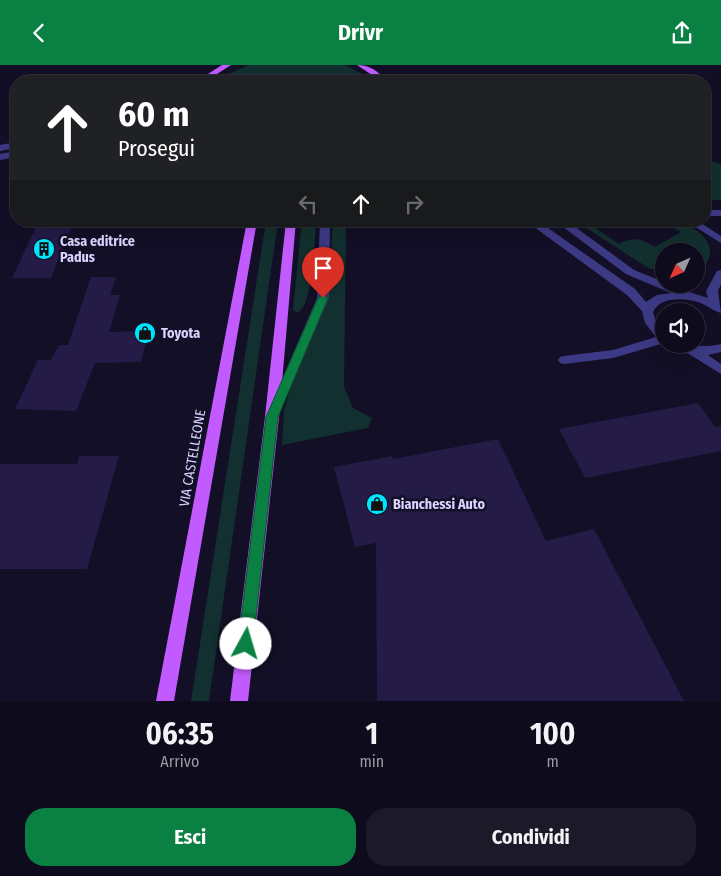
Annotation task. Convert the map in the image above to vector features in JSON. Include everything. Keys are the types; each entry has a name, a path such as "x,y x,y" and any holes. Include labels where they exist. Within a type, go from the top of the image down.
{"main road":[{"path":"211,75 227,65"},
{"path":"361,65 377,75"},
{"name":"VIA CASTELLEONE","path":"164,701 251,227"},
{"path":"239,701 272,417 290,227"}],"street":[{"path":"272,417 323,298 325,227"},
{"path":"539,227 631,292 647,311 648,320 654,330 630,347"},
{"path":"568,227 630,272 718,307"},
{"path":"700,227 721,240"},
{"path":"718,307 712,291 721,273"},
{"path":"647,311 652,303 660,297 686,295"},
{"path":"564,361 613,354 630,347 655,341"},
{"path":"705,351 721,348"},
{"path":"696,353 721,370"}],"green space":[{"path":"249,65 344,65 363,75 226,75"},
{"path":"711,161 721,164 721,200 711,200"},
{"path":"265,227 277,227 209,701 191,701"},
{"path":"301,227 316,227 314,256 307,299 297,313 293,310"},
{"path":"333,227 346,227 344,387 353,408 372,418 368,428 282,445 284,410 292,383 328,300"},
{"path":"585,227 594,227 619,244 637,239 655,247 655,269 650,269"},
{"path":"672,227 689,227 705,238 710,249 705,266 705,243 662,243 681,232"}],"building":[{"name":"Casa editrice Padus","path":"36,227 72,227 51,278 12,278"},
{"path":"91,277 116,277 110,295 120,295 109,332 149,331 141,362 95,363 76,411 15,409 38,360 51,360 59,345 68,345"},
{"path":"698,403 715,427 721,426 721,451 585,478 559,429"},
{"path":"498,439 546,541 594,529 684,701 377,701 376,543 355,547 334,467 392,456 393,459"},
{"path":"79,456 119,456 87,569 0,569 0,464 77,464"}],"place":[{"name":"Casa editrice Padus","path":"44,249"},
{"name":"Toyota","path":"145,333"},
{"name":"Bianchessi Auto","path":"377,504"}],"route":[{"path":"246,644 272,417 302,351 323,298"}]}
